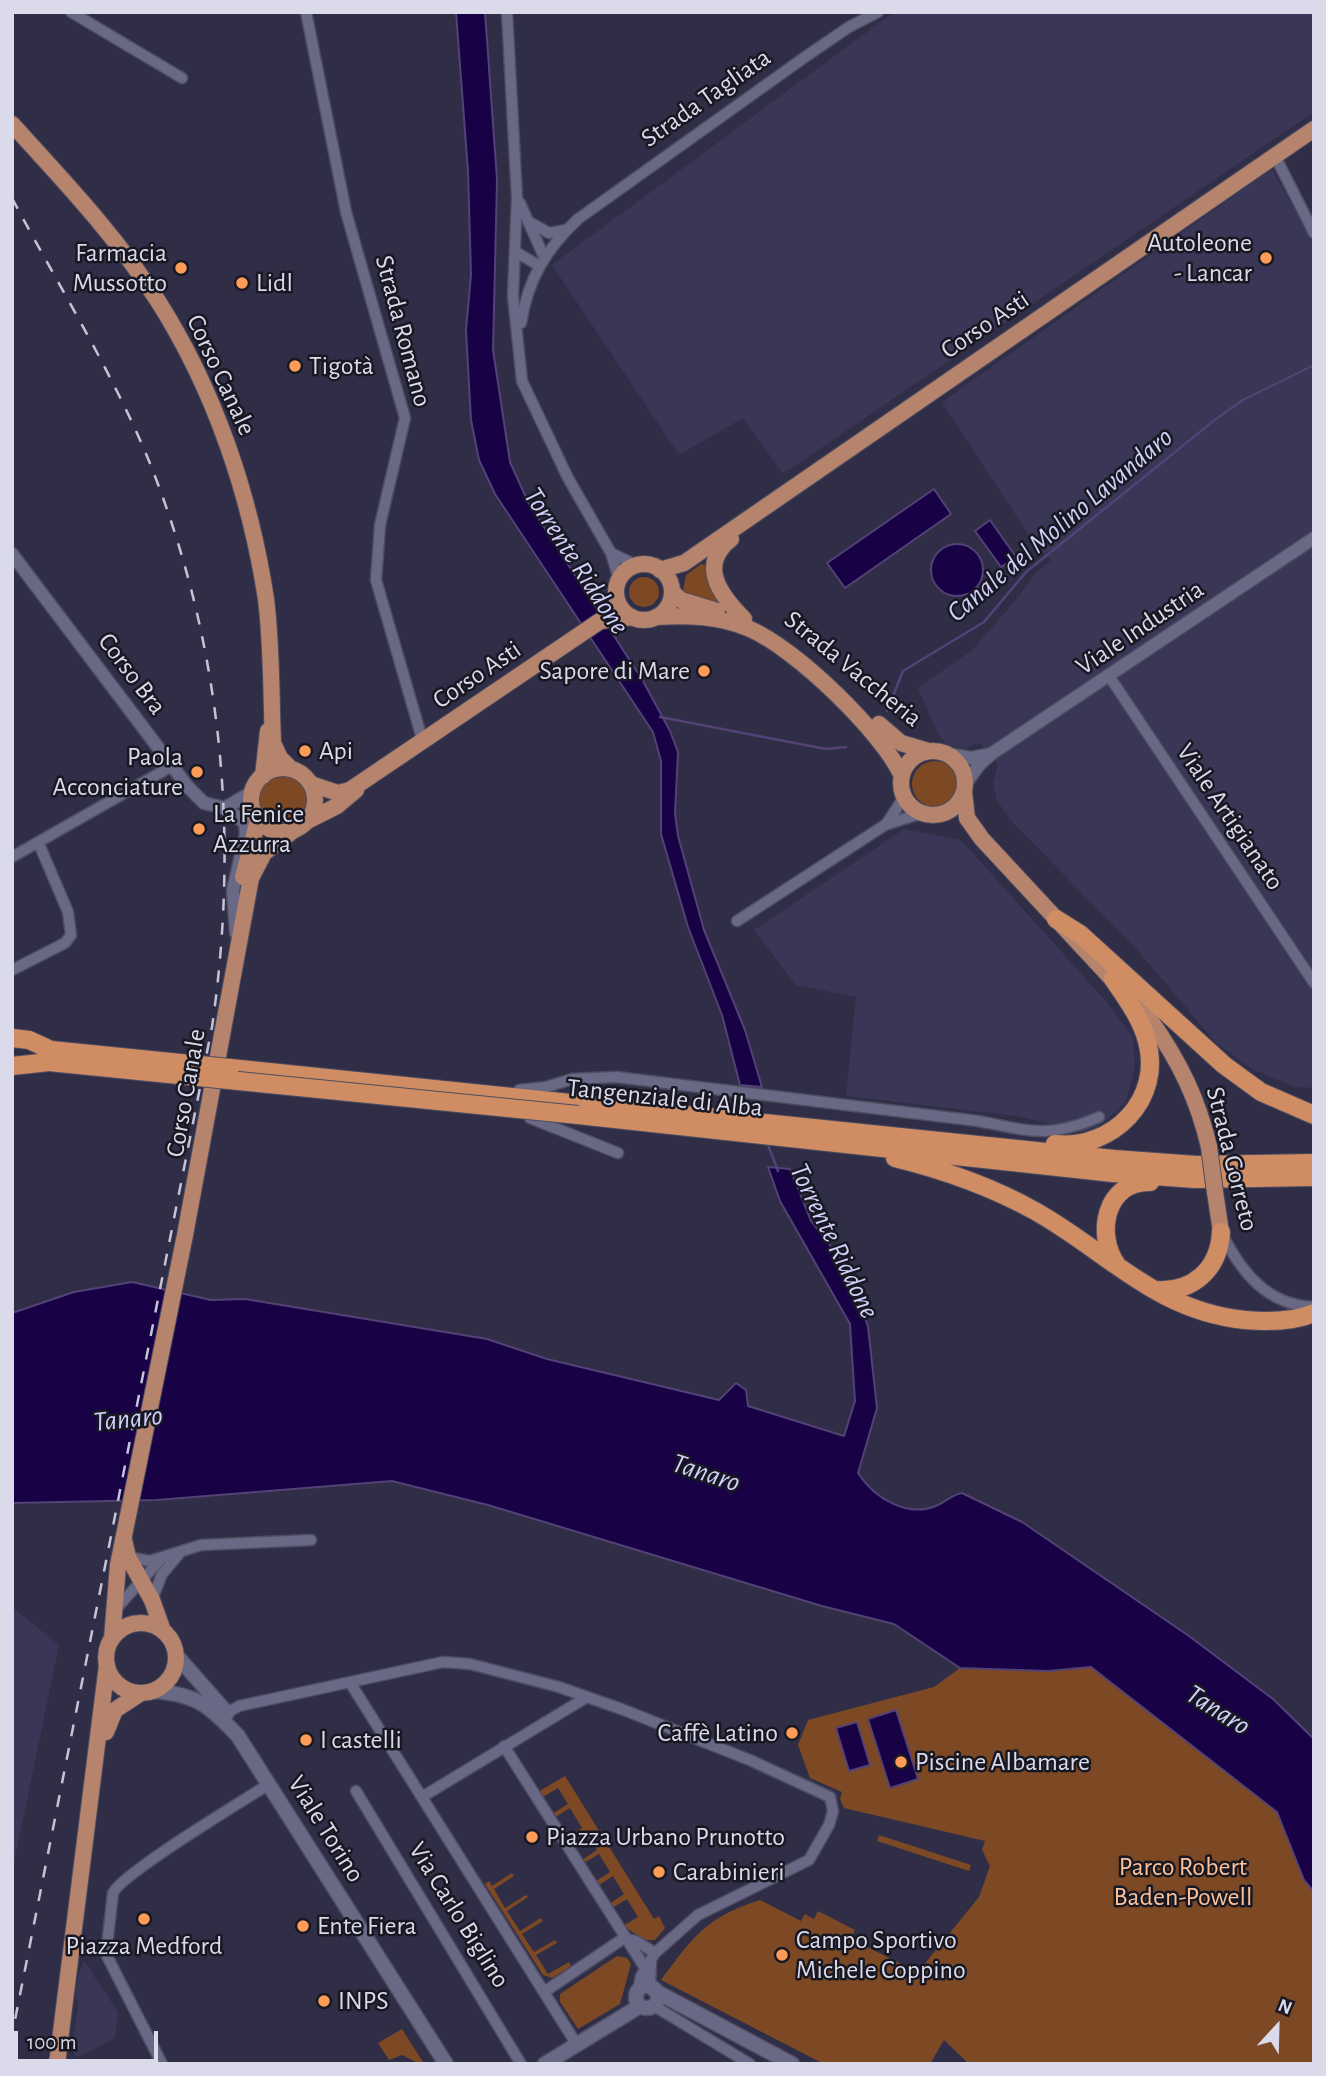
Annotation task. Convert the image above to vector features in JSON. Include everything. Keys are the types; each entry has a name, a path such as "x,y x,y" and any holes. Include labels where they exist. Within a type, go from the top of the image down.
{"highway":[{"path":"1056,919 1080,934 1224,1065 1261,1092 1314,1115"},
{"path":"917,1138 1003,1139 1063,1145 1087,1142 1123,1123 1144,1097 1150,1059 1140,1023 1113,979"},
{"path":"12,1038 29,1040 50,1056"},
{"name":"Tangenziale di Alba","path":"12,1046 50,1056 578,1109 1196,1165 1314,1163"},
{"path":"12,1066 50,1056"},
{"name":"Tangenziale di Alba","path":"12,1059 50,1056"},
{"name":"Tangenziale di Alba","path":"578,1109 813,1139 1195,1179 1314,1177"},
{"path":"813,1139 934,1168 995,1191 1039,1213 1124,1273 1174,1302 1226,1318 1265,1322 1314,1313"},
{"path":"1124,1273 1110,1255 1104,1233 1106,1219 1119,1194 1140,1182 1195,1179"},
{"path":"1155,1290 1178,1290 1198,1280 1213,1262 1221,1232"}],"main road":[{"name":"Corso Canale","path":"12,124 135,268 173,326 225,437 253,527 266,602 273,743 290,769"},
{"name":"Corso Asti","path":"684,563 1314,129"},
{"path":"744,619 725,599 716,584 713,572 717,554 738,534 859,451 877,429"},
{"path":"660,570 684,563"},
{"path":"599,622 656,617 667,607 671,589 684,563"},
{"path":"599,622 618,586 636,565 653,566 660,570 671,589"},
{"path":"618,586 621,607 632,617"},
{"name":"Strada Vaccheria","path":"671,589 681,600 744,619 771,632 807,657 892,738 911,748 928,751"},
{"name":"Strada Vaccheria","path":"656,617 718,618 768,638 806,668 878,736 902,776"},
{"name":"Corso Asti","path":"311,784 338,793 350,790 599,622"},
{"name":"Corso Canale","path":"263,776 271,697"},
{"path":"928,751 948,754 961,766 965,788 953,808 928,814 904,797 902,776 911,760 928,751"},
{"path":"276,769 290,769 303,775 311,784 314,804 300,826 271,829 258,820 252,806 252,792 263,776 276,769"},
{"name":"Corso Asti","path":"300,826 337,806 382,769"},
{"name":"Strada Gorreto","path":"965,788 967,818 982,839 1151,1021 1170,1048 1194,1094 1209,1147 1221,1232"},
{"name":"Strada Gorreto","path":"928,814 950,819 982,839"},
{"name":"Corso Canale","path":"234,959 243,877 258,820"},
{"name":"Corso Canale","path":"123,1537 185,1235 251,878 264,853 300,826"},
{"path":"85,1837 97,1794 111,1715 121,1703 169,1680 176,1656 174,1646 163,1631 142,1578 128,1557 123,1537"},
{"path":"57,2064 123,1537"},
{"path":"112,1639 135,1624 147,1624 163,1631"},
{"name":"Viale Torino","path":"176,1656 227,1713 238,1736 444,2059 455,2064"},
{"path":"107,1665 111,1676 122,1687 147,1692"},
{"name":"Viale Torino","path":"147,1692 191,1696 218,1714 238,1736"},
{"path":"545,2064 578,2045 648,1996 706,2018 792,2064"}],"street":[{"path":"71,12 182,78"},
{"name":"Strada Romano","path":"306,12 346,212 405,418 380,525 376,580 423,742"},
{"name":"Strada Tagliata","path":"507,12 517,198 513,296 522,381 568,478 611,553 618,586"},
{"name":"Strada Tagliata","path":"519,336 526,295 541,261 566,230 691,136 863,16 878,12"},
{"path":"1275,156 1314,233"},
{"name":"Strada Tagliata","path":"517,198 541,261"},
{"path":"527,220 549,233 566,230"},
{"path":"516,252 541,261"},
{"name":"Viale Industria","path":"965,788 979,765 991,754 1314,538"},
{"path":"611,553 636,565"},
{"name":"Corso Bra","path":"12,554 172,766 204,803 225,808 241,818 247,830 233,890 236,933"},
{"name":"Viale Artigianato","path":"1109,676 1314,983"},
{"path":"948,754 971,758 991,754"},
{"path":"12,858 172,766"},
{"path":"225,808 252,792"},
{"path":"885,825 904,797"},
{"path":"737,921 885,825 928,814"},
{"path":"12,970 65,943 71,935 68,912 39,844"},
{"path":"218,1060 528,1091 595,1076 741,1091 892,1113 978,1121 1037,1133 1071,1129 1099,1117"},
{"path":"213,1086 531,1118 595,1147 618,1153"},
{"name":"Strada Gorreto","path":"1221,1232 1244,1273 1262,1290 1285,1301 1314,1307"},
{"path":"128,1557 150,1561 201,1545 311,1540"},
{"path":"152,1600 168,1564 187,1548"},
{"path":"115,1610 161,1559"},
{"path":"227,1713 239,1706 455,1661 530,1679 587,1697 752,1762 830,1797 833,1811 829,1825 809,1860 698,1915 651,1960"},
{"path":"351,1684 578,2045"},
{"path":"422,1797 587,1697"},
{"path":"504,1746 624,1938 651,1960"},
{"path":"162,2064 106,1954 113,1893 116,1886 144,1866 269,1784"},
{"name":"Via Carlo Biglino","path":"356,1791 521,2064"},
{"path":"544,1992 624,1938"},
{"path":"624,1938 645,1945 651,1960 648,1996 750,2064"}],"shaded area":[{"path":"894,12 1314,12 1314,112 783,474 743,418 679,455 552,265"},
{"path":"1272,169 1314,245 1314,1088 1296,1087 1252,1069 1216,1043 1134,946 1013,823 997,801 993,784 998,765 980,743 965,748 947,745 937,732 918,688 971,651 1035,574 1051,560 1036,546 942,402"},
{"path":"904,829 961,840 1104,999 1133,1037 1135,1066 1125,1102 1107,1120 1088,1133 1017,1116 846,1096 856,997 796,985 754,930"},
{"path":"12,1607 59,1645 12,1872"},
{"path":"84,1961 118,2012 115,2038 76,2058 71,2049 79,2003 75,1997 78,1976"}],"green space":[{"path":"701,564 710,566 727,607 683,591 686,575"},
{"path":"644,577 655,581 659,592 655,603 644,607 633,603 629,592 633,581"},
{"path":"935,761 952,767 958,784 952,801 935,807 918,801 912,784 918,767"},
{"path":"283,774 293,776 301,782 307,790 307,810 301,818 293,824 283,826 273,824 265,818 259,810 257,800 259,790 265,782 273,776"},
{"name":"Parco Robert Baden-Powell","path":"1091,1667 1277,1812 1304,1880 1314,1892 1314,2064 969,2064 944,2040 930,2064 824,2064 661,1980 692,1940 713,1921 760,1900 801,1921 805,1914 814,1919 818,1911 855,1930 851,1939 918,1972 979,1897 990,1866 982,1850 985,1841 844,1808 840,1799 842,1792 810,1778 798,1745 808,1720 934,1687 960,1668"},
{"path":"565,1776 654,1919 659,1916 665,1928 655,1940 645,1940 623,1926 638,1917 627,1899 612,1908 609,1904 624,1894 613,1876 599,1885 596,1881 610,1872 599,1854 584,1863 582,1860 597,1850 585,1832 569,1841 567,1837 582,1828 570,1808 554,1818 552,1814 568,1804 558,1788 541,1798 538,1792"},
{"path":"879,1835 971,1865 969,1871 877,1841"},
{"path":"512,1873 514,1876 494,1889 505,1908 526,1895 528,1897 507,1911 520,1931 541,1918 543,1921 522,1934 534,1952 555,1940 557,1943 536,1955 548,1974 569,1962 571,1966 552,1978 543,1975 485,1884 489,1881 492,1886"},
{"path":"617,1956 627,1958 631,1964 620,2004 578,2029 560,2002 560,1994"},
{"path":"402,2029 423,2062 420,2064 402,2055 389,2060 378,2043"}],"water":[{"path":"456,12 485,12 497,180 493,350 510,462 529,504 643,681 670,731 678,752 675,813 678,836 704,930 745,1030 762,1087 740,1085 722,1015 688,927 661,834 661,761 653,732 495,494 479,460 471,420 466,330 471,275 468,171"},
{"path":"934,489 951,514 845,588 827,563"},
{"path":"990,520 1016,557 1001,567 975,531"},
{"path":"957,544 967,546 975,552 981,560 981,580 975,588 967,594 957,596 947,594 939,588 933,580 931,570 933,560 939,552 947,546"},
{"name":"Tanaro","path":"768,1167 790,1169 811,1221 849,1270 868,1327 877,1408 858,1473 882,1498 904,1508 927,1509 962,1493 1022,1522 1189,1636 1273,1699 1314,1739 1314,1892 1304,1880 1277,1812 1091,1667 1048,1671 960,1668 894,1624 822,1606 488,1505 392,1481 157,1500 12,1503 12,1313 74,1292 132,1282 211,1300 245,1299 487,1339 547,1359 719,1400 736,1383 746,1390 748,1406 844,1436 855,1401 850,1324 780,1201"},
{"path":"896,1710 918,1779 890,1788 868,1719"},
{"path":"857,1722 870,1765 849,1771 836,1728"}],"waterway":[{"name":"Canale del Molino Lavandaro","path":"887,711 903,671 984,622 1026,572 1216,419 1243,400 1314,365"},
{"name":"Canale del Molino Lavandaro","path":"660,717 826,749 846,747"},
{"name":"Torrente Riddone","path":"768,1145 778,1171"}],"railway":[{"path":"12,198 118,394 149,461 174,530 194,599 208,669 224,811 224,883 212,1027 12,2035"}],"place":[{"name":"Autoleone - Lancar","path":"1266,258"},
{"name":"Farmacia Mussotto","path":"181,268"},
{"name":"Lidl","path":"242,283"},
{"name":"Tigotà","path":"295,366"},
{"name":"Sapore di Mare","path":"704,671"},
{"name":"Api","path":"305,751"},
{"name":"Paola Acconciature","path":"197,772"},
{"name":"La Fenice Azzurra","path":"199,829"},
{"name":"Caffè Latino","path":"792,1733"},
{"name":"I castelli","path":"306,1740"},
{"name":"Piscine Albamare","path":"901,1762"},
{"name":"Piazza Urbano Prunotto","path":"532,1837"},
{"name":"Carabinieri","path":"659,1872"},
{"name":"Piazza Medford","path":"144,1919"},
{"name":"Ente Fiera","path":"303,1926"},
{"name":"Campo Sportivo Michele Coppino","path":"782,1955"},
{"name":"INPS","path":"324,2001"}]}
